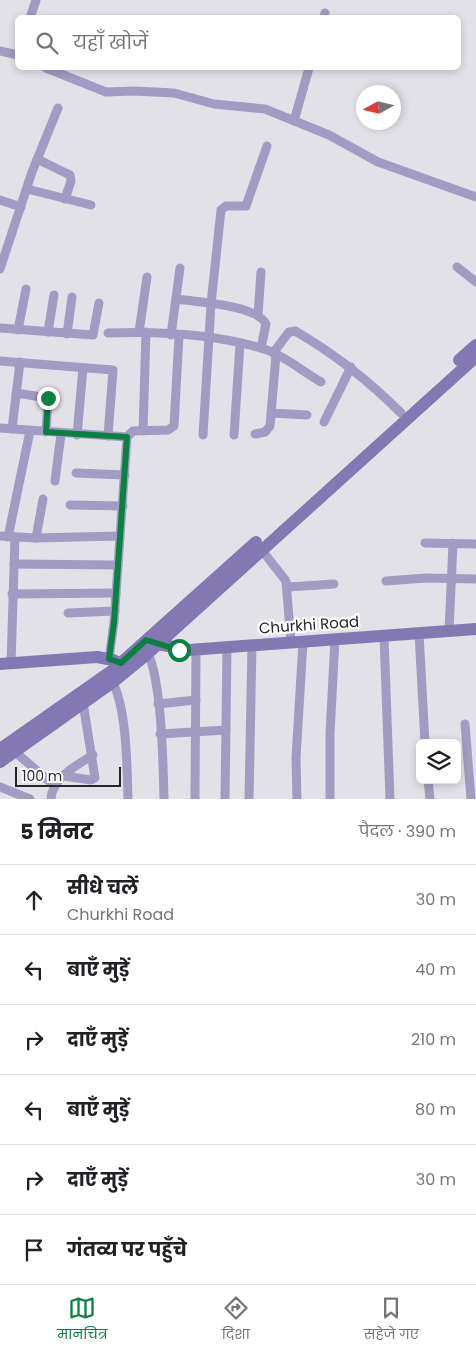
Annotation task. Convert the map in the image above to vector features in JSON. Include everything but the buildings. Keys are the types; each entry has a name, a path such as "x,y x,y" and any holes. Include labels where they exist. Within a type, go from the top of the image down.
{"street":[{"path":"31,15 36,0"},
{"path":"0,51 15,54"},
{"path":"51,70 106,92 134,90 174,93 214,104 254,106 329,135 378,162 476,197"},
{"path":"294,121 308,70"},
{"path":"0,269 37,159 58,108"},
{"path":"203,435 211,304 221,210 226,206 246,206 267,146"},
{"path":"37,159 70,175 71,182 65,199"},
{"path":"27,189 91,205"},
{"path":"0,200 21,207"},
{"path":"458,267 476,282"},
{"path":"120,663 115,611 127,437 130,432 168,430 174,426 176,299 180,268"},
{"path":"258,315 261,272"},
{"path":"142,430 142,332 147,277"},
{"path":"18,330 26,289"},
{"path":"48,332 54,295"},
{"path":"66,334 72,296"},
{"path":"176,299 211,304 258,315 266,324 261,348"},
{"path":"0,328 94,336 99,303"},
{"path":"255,434 268,429 271,413 275,354 291,330 352,367 401,413"},
{"path":"108,333 142,332 209,338 261,348 275,354 321,382"},
{"path":"234,435 240,344"},
{"path":"151,646 476,345"},
{"path":"0,762 83,703 111,678 120,663 151,646 476,356"},
{"path":"0,361 111,369 114,372 108,436"},
{"path":"12,429 20,362"},
{"path":"324,422 352,367"},
{"path":"77,435 82,368"},
{"path":"16,393 48,398 46,432"},
{"path":"271,413 307,415"},
{"path":"0,428 61,434 127,437"},
{"path":"30,431 8,537 14,564 6,663 97,657 120,663"},
{"path":"55,481 61,434"},
{"path":"76,473 125,475"},
{"path":"36,538 43,499"},
{"path":"70,505 122,506"},
{"path":"8,537 120,536"},
{"path":"425,543 476,544"},
{"path":"450,631 453,543"},
{"path":"261,549 282,574 288,587 297,642 297,799"},
{"path":"14,564 118,565"},
{"path":"386,581 451,578 476,579"},
{"path":"288,587 334,584"},
{"path":"12,594 116,593"},
{"path":"68,613 115,611"},
{"name":"Churkhi Road","path":"151,646 179,650 196,650 476,629"},
{"path":"419,633 426,739"},
{"path":"384,636 390,799"},
{"path":"330,799 330,732 335,639"},
{"path":"249,799 252,645"},
{"path":"151,646 158,704 164,799"},
{"path":"225,799 227,647"},
{"path":"194,799 196,650"},
{"path":"0,749 111,678"},
{"path":"111,678 119,699 127,761 128,799"},
{"path":"158,704 196,700"},
{"path":"64,776 93,780 95,775 83,703"},
{"path":"465,724 472,768 471,799"},
{"path":"160,734 226,730"},
{"path":"14,752 55,786"},
{"path":"51,799 55,786 64,776 93,755"},
{"path":"428,784 430,799"},
{"path":"0,787 20,798 30,799"}],"route":[{"path":"48,398 46,432 127,437 114,622 109,659 121,663 146,640 157,645 179,650"}]}
